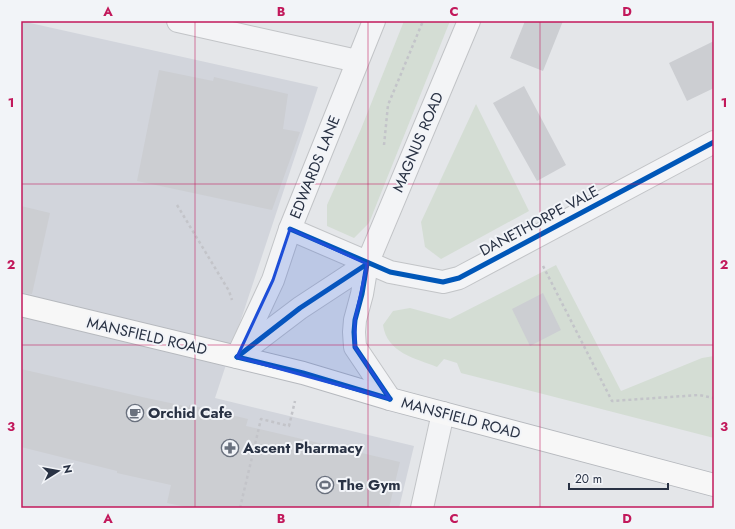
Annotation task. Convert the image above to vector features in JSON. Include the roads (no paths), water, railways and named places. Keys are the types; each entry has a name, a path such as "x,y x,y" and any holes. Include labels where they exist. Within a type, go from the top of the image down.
{"highway":[{"name":"MANSFIELD ROAD","path":"21,305 303,373 390,399 714,485"}],"street":[{"path":"178,21 357,61"},
{"name":"EDWARDS LANE","path":"237,357 273,280 290,229 374,21"},
{"name":"MAGNUS ROAD","path":"390,399 355,347 355,320 362,294 367,264 469,21"},
{"name":"DANETHORPE VALE","path":"290,229 367,264 390,272 443,282 459,278 714,142"},
{"path":"237,357 300,308 367,264"},
{"path":"422,508 444,413"}],"place":[{"name":"Orchid Cafe","path":"135,413"},
{"name":"Ascent Pharmacy","path":"230,448"},
{"name":"The Gym","path":"325,485"}]}
